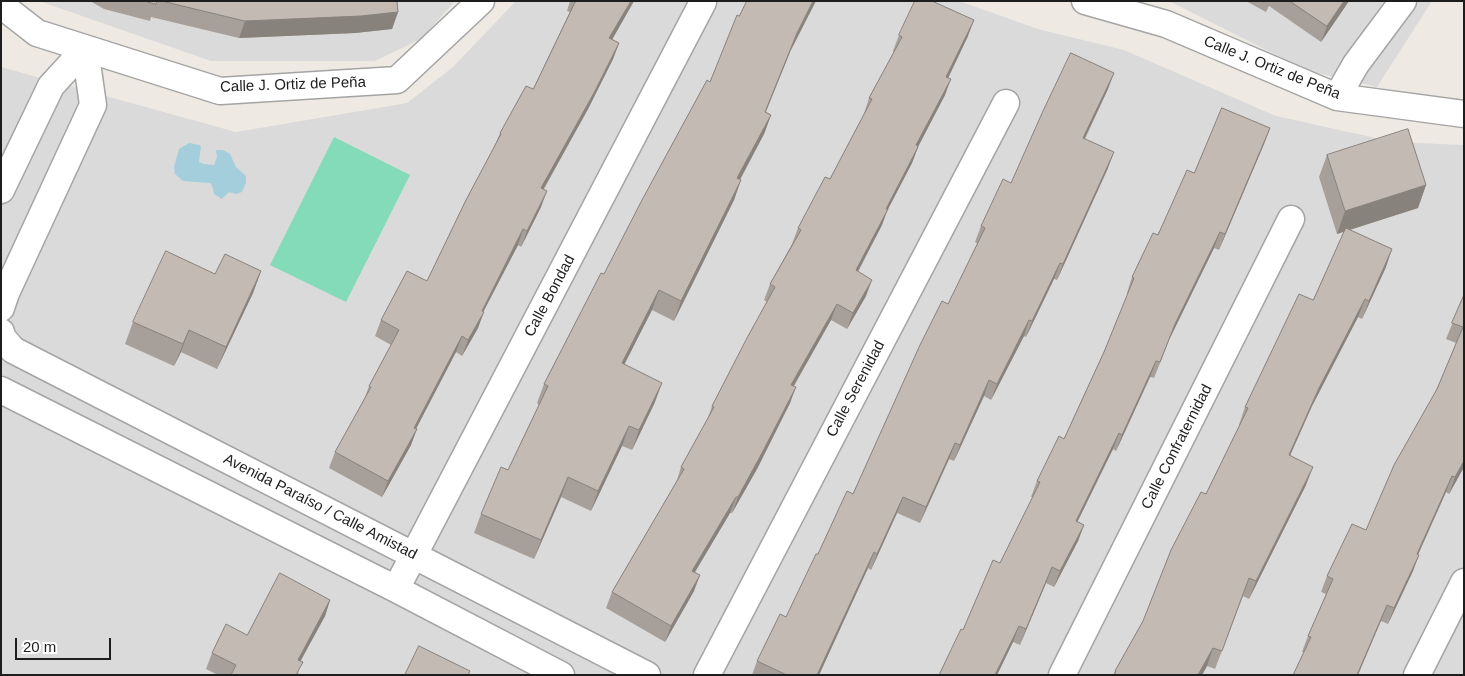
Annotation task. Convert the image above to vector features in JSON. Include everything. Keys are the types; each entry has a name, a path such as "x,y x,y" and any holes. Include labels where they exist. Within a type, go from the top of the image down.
{"street":[{"name":"Calle J. Ortiz de Peña","path":"1,5 37,33 220,91 397,80 481,1"},
{"name":"Calle J. Ortiz de Peña","path":"1085,1 1166,24 1337,97 1464,114"},
{"path":"1337,97 1356,64 1403,1"},
{"name":"Calle Bondad","path":"396,589 703,2"},
{"path":"1,190 51,86 85,49"},
{"path":"1,308 6,293 94,105 85,49"},
{"name":"Calle Serenidad","path":"707,675 1006,103"},
{"name":"Calle Confraternidad","path":"1062,675 1291,218"},
{"name":"Avenida Paraíso / Calle Amistad","path":"1,332 2,337 12,350 647,675"},
{"path":"1,390 396,589 561,675"},
{"path":"1417,675 1464,582"}],"shaded area":[{"path":"39,1 455,1 421,39 375,61 211,61"},
{"path":"516,1 959,1 1038,29 1124,50 1276,116 1394,142 1464,145 1464,675 1,675 1,67 236,132 407,103 453,67"},
{"path":"1169,1 1432,1 1377,87 1306,70"}],"green space":[{"path":"334,137 410,175 346,302 270,265"}],"water":[{"path":"189,143 200,145 199,162 204,164 214,165 217,157 216,150 223,150 230,154 236,167 246,176 246,183 242,192 236,194 229,192 222,199 214,194 210,183 183,181 175,174 174,167 179,149"}],"building":[{"path":"145,1 157,1 156,4"},
{"path":"162,1 397,1 398,12 361,16 245,21"},
{"path":"576,1 631,1 609,38 619,43 594,93 541,188 547,191 527,231 523,229 482,311 484,312 468,340 462,336 414,428 417,429 388,481 335,452 371,387 369,386 399,330 381,320 407,271 427,281 500,133 526,86 533,89"},
{"path":"747,1 813,1 797,33 765,112 771,115 737,178 741,180 681,301 659,290 622,363 662,383 639,430 629,426 598,491 568,477 541,540 481,514 501,467 508,470 548,386 544,384 601,273 604,274 707,80 710,82 737,15 739,16"},
{"path":"915,1 932,1 974,20 946,77 951,79 916,145 918,147 856,270 872,280 853,313 837,304 791,385 796,387 762,453 738,497 736,497 692,571 700,575 671,626 612,592 684,469 681,467 775,287 770,284 801,230 798,228 825,177 830,179 872,99 869,98 902,37 899,35"},
{"path":"1290,1 1344,1 1327,26"},
{"path":"1071,53 1114,73 1083,138 1114,152 1063,264 1060,263 1032,321 1029,320 997,384 989,380 960,445 955,443 926,507 903,497 877,554 874,552 817,675 787,675 757,661 780,614 786,617 847,491 853,494 920,345 942,301 948,304 985,228 981,226 1003,179 1011,183"},
{"path":"1222,108 1270,128 1225,234 1220,232 1175,324 1160,362 1156,361 1122,435 1119,433 1076,521 1084,525 1060,571 1052,567 1026,629 1019,626 995,675 939,675 961,629 963,630 993,560 1000,563 1040,482 1037,481 1059,436 1064,439 1104,352 1134,278 1132,277 1153,233 1158,235 1187,170 1194,173"},
{"path":"1408,129 1426,185 1345,211 1327,155"},
{"path":"1346,228 1392,249 1369,301 1365,299 1319,388 1289,455 1313,467 1256,581 1249,578 1222,651 1213,648 1198,675 1114,675 1143,621 1171,550 1201,492 1206,494 1248,408 1245,407 1299,294 1313,300"},
{"path":"166,251 215,274 225,254 261,271 226,347 189,330 183,344 133,322"},
{"path":"1464,295 1464,461 1455,477 1452,476 1417,554 1419,555 1394,608 1387,605 1357,675 1293,675 1311,637 1308,636 1333,579 1327,576 1352,524 1366,530 1394,465 1437,389 1463,327 1452,323"},
{"path":"280,573 330,600 298,660 303,662 296,675 231,675 236,665 212,653 226,624 247,635"},
{"path":"419,646 470,671 468,675 405,675"}]}
